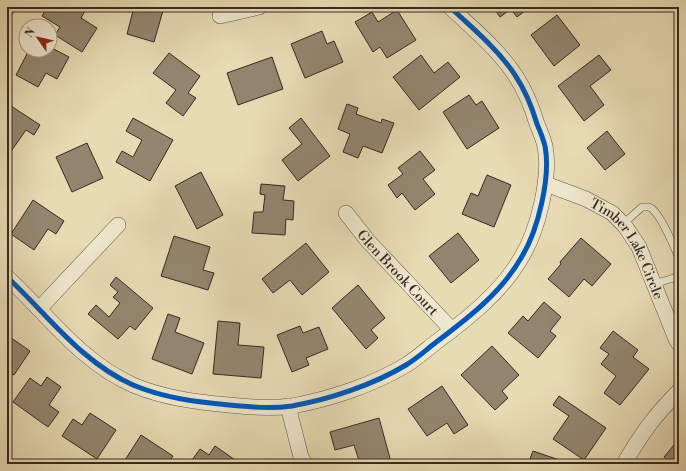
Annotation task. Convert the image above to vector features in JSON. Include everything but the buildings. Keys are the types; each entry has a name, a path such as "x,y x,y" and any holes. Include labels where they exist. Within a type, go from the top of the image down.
{"street":[{"path":"220,16 259,7"},
{"path":"7,277 67,339 110,373 132,384 161,395 193,402 257,408 288,406 344,393 407,365 475,311 503,283 522,258 536,225 546,184 545,146 531,106 515,75 494,49 450,7"},
{"name":"Timber Lake Circle","path":"546,184 586,199 612,213 623,224 639,247 679,344"},
{"name":"Glen Brook Court","path":"346,212 368,241 452,330"},
{"path":"39,309 118,225"},
{"path":"624,464 644,431 658,412 679,391"},
{"path":"288,406 304,464"}],"lane":[{"path":"623,224 642,207 649,207 654,211 662,224 679,258"},
{"path":"654,284 677,277 679,275"}],"cycle path":[{"path":"7,277 66,336 97,364 133,385 180,399 268,408 292,406 336,395 365,385 406,365 471,315 504,283 527,247 538,219 545,188 545,146 522,87 501,56 450,7"}]}
